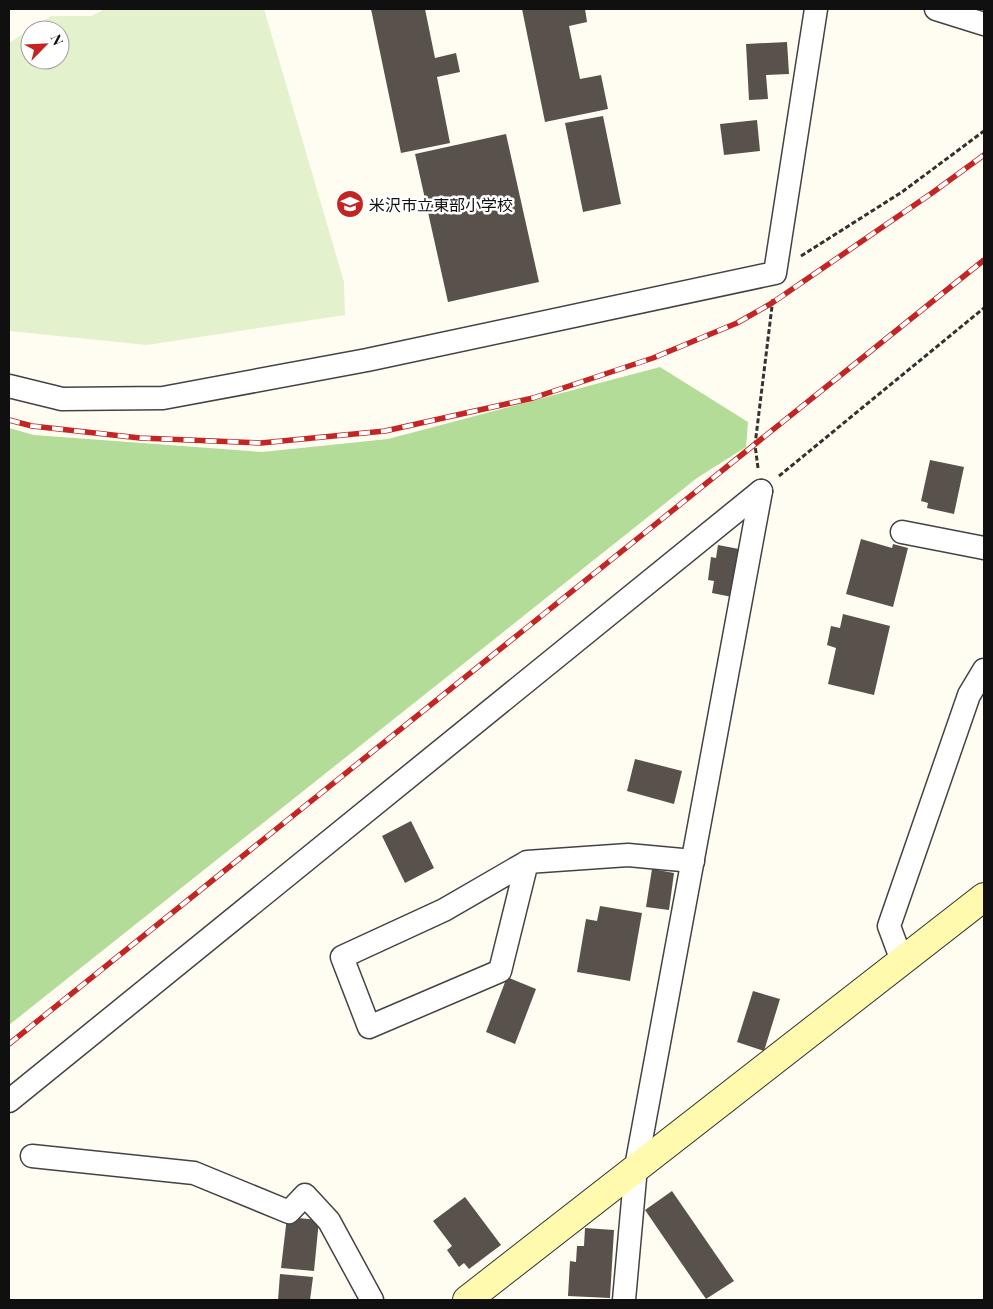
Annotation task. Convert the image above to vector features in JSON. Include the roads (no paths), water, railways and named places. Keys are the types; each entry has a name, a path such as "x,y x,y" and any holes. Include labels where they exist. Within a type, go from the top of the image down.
{"street":[{"path":"9,386 62,399 163,398 367,360 775,273 816,9"},
{"path":"936,9 984,24"},
{"path":"9,1101 762,491 636,1168 624,1300"},
{"path":"902,532 984,548"},
{"path":"902,961 890,926 969,696 984,670"},
{"path":"526,862 500,971 369,1027 342,957 444,910 526,862 628,855 693,861"},
{"path":"467,1300 984,897"},
{"path":"32,1156 194,1173 288,1212 305,1195 329,1221 372,1300"}],"railway":[{"path":"9,420 32,426 140,438 261,443 385,431 533,398 653,358 737,323 772,303 984,155"},
{"path":"9,1044 984,260"}],"place":[{"name":"米沢市立東部小学校","path":"350,204"}]}
